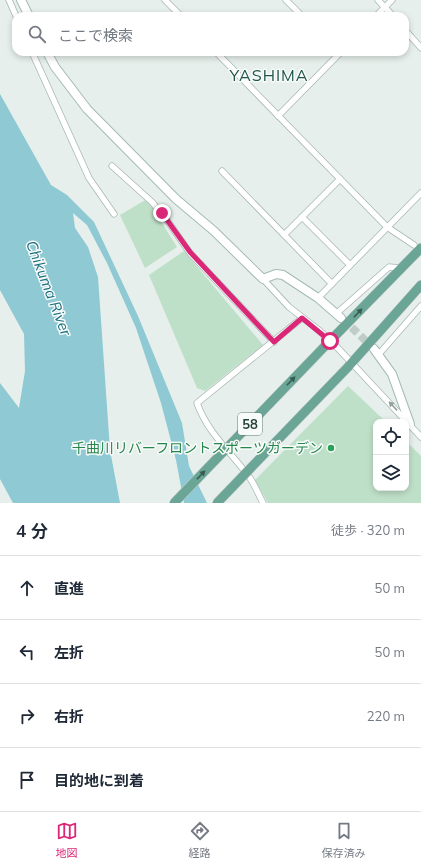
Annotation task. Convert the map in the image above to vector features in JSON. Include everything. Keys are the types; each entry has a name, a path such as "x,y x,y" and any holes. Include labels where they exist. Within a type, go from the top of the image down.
{"main road":[{"name":"58","path":"174,503 401,268 417,246"},
{"name":"58","path":"217,503 350,365 421,285"}],"street":[{"path":"9,0 14,12"},
{"path":"21,0 27,12"},
{"path":"165,0 177,12"},
{"path":"286,0 298,12"},
{"path":"378,0 389,12"},
{"path":"380,12 392,0"},
{"path":"409,34 421,48"},
{"path":"34,56 89,178 114,214"},
{"path":"49,56 54,67 87,109 176,199 214,231 263,279 289,307 328,343 410,424 421,437"},
{"path":"220,56 387,227 417,246"},
{"path":"278,116 336,56"},
{"path":"112,166 152,202 169,222 190,252 274,342"},
{"path":"222,171 332,284"},
{"path":"284,235 340,179"},
{"path":"318,298 421,193"},
{"path":"302,217 350,265"},
{"path":"263,279 276,274 283,275 318,298 339,316 389,267 401,268"},
{"path":"410,424 392,374 376,352 421,306"},
{"path":"263,503 251,479 202,418 197,403 302,318"}],"green space":[{"path":"147,199 177,247 145,268 120,215"},
{"path":"184,251 263,345 205,391 197,388 149,275"},
{"name":"千曲川リバーフロントスポーツガーデン","path":"348,386 383,419 373,419 373,491 409,491 409,444 421,456 421,503 268,503 255,480"}],"water":[{"name":"Chikuma River","path":"0,94 51,185 67,195 94,222 138,316 182,423 189,466 207,503 184,503 176,460 161,403 136,328 107,263 87,225 73,213 75,228 88,247 98,277 110,450 120,503 13,503 0,479 0,383 19,408 25,371 24,334 0,290"}],"tunnel":[{"path":"343,319 372,347"}],"place":[{"name":"千曲川リバーフロントスポーツガーデン","path":"331,448"}],"district":[{"name":"YASHIMA","path":"269,75"}],"route":[{"path":"162,213 190,252 274,342 302,318 320,331 330,341"}]}
